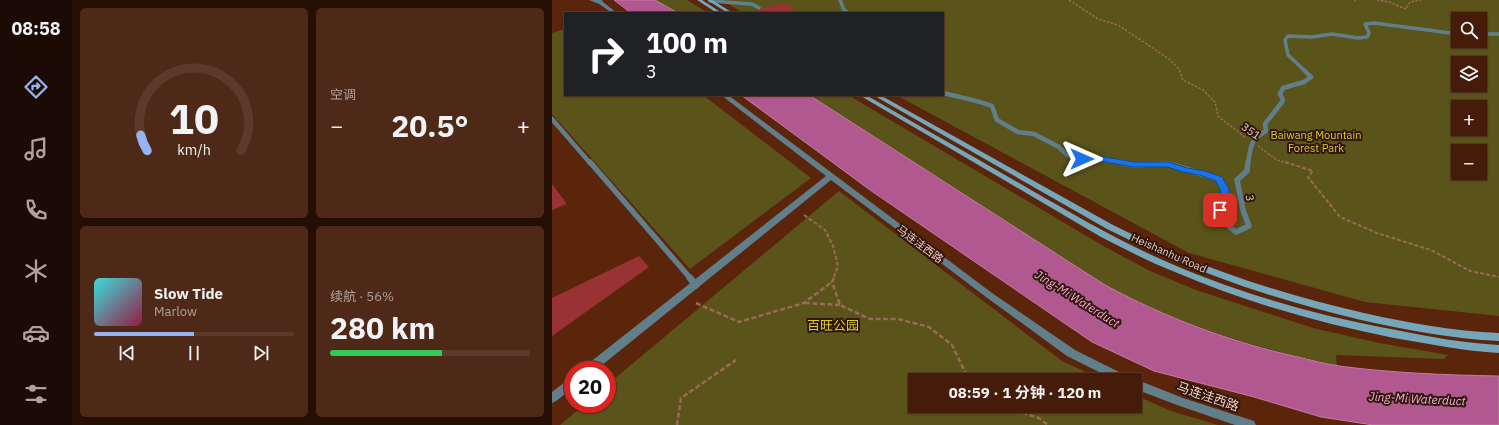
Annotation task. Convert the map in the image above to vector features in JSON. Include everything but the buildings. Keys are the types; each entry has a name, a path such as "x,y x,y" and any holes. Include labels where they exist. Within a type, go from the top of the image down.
{"main road":[{"path":"699,0 718,12"},
{"path":"709,0 729,12"},
{"name":"Heishanhu Road","path":"864,96 1104,235 1169,267 1267,303 1336,322 1452,344 1499,350"},
{"name":"Heishanhu Road","path":"878,96 1110,227 1148,247 1197,267 1271,293 1337,311 1399,325 1451,333 1499,337"}],"street":[{"path":"591,0 601,1 614,12"},
{"name":"马连洼西路","path":"725,96 989,295 1071,353 1111,373"},
{"path":"599,361 832,176"},
{"name":"马连洼西路","path":"1142,387 1181,402 1250,425"},
{"path":"552,398 564,389"}],"lane":[{"path":"709,0 752,4 759,8"},
{"path":"840,0 844,10 847,12"},
{"path":"1252,142 1257,136 1266,132 1265,124 1272,119 1274,111 1281,106 1283,100 1280,94 1282,88 1304,82 1311,77 1308,72 1288,55 1285,40 1288,36 1312,37 1332,34 1358,38 1367,37 1369,33 1365,24 1374,23 1451,33"},
{"path":"1487,34 1499,34"},
{"name":"3","path":"944,93 980,101 992,106 998,120 1018,132 1034,134 1059,147 1067,155 1082,159 1099,159 1134,165 1169,164 1219,179 1224,189 1226,200 1220,210 1223,221 1236,232 1248,226 1243,210 1238,180 1247,171 1252,142"},
{"path":"552,119 696,285"}],"path":[{"name":"351","path":"1069,0 1098,19 1118,25 1169,59 1179,69 1183,80 1203,90 1216,102 1218,116 1277,160 1313,171 1308,177 1340,217 1378,233 1431,250 1470,271 1499,277"},
{"path":"1378,0 1389,2 1406,9 1410,2 1421,0"},
{"path":"696,303 739,322 804,303 832,282 838,266 834,246 825,230 804,214"},
{"path":"832,282 840,306"},
{"path":"804,303 840,306 870,319 898,319 929,327 952,345 965,373"},
{"path":"677,425 681,398 736,360"},
{"path":"1023,413 1039,418 1048,425"}],"green space":[{"path":"655,0 687,0 706,12 676,12"},
{"name":"Baiwang Mountain Forest Park","path":"721,0 1499,0 1499,316 1365,302 1189,253 898,96 944,96 944,12 742,12"},
{"path":"564,29 564,96 704,96 811,178 690,269 552,114 552,33"},
{"path":"811,96 850,96 1105,247 1150,271 1196,290 1313,328 1379,343 1448,355 1444,359 1336,355 1337,366 1218,334 1161,312 1105,285"},
{"name":"百旺公园","path":"839,191 1062,361 1088,373 908,373 908,413 1142,413 1142,398 1171,411 1218,425 560,425 574,413 616,413 616,377"}],"water":[{"path":"614,0 655,0 676,12 630,12"},
{"name":"Jing-Mi Waterduct","path":"742,96 811,96 1105,285 1151,308 1199,328 1273,351 1334,365 1399,372 1499,376 1499,425 1373,425 1321,417 1254,397 1154,371 1092,342 870,190"}],"route":[{"path":"1082,159 1099,159 1134,165 1169,164 1219,179 1224,189 1226,200 1220,210"}]}
